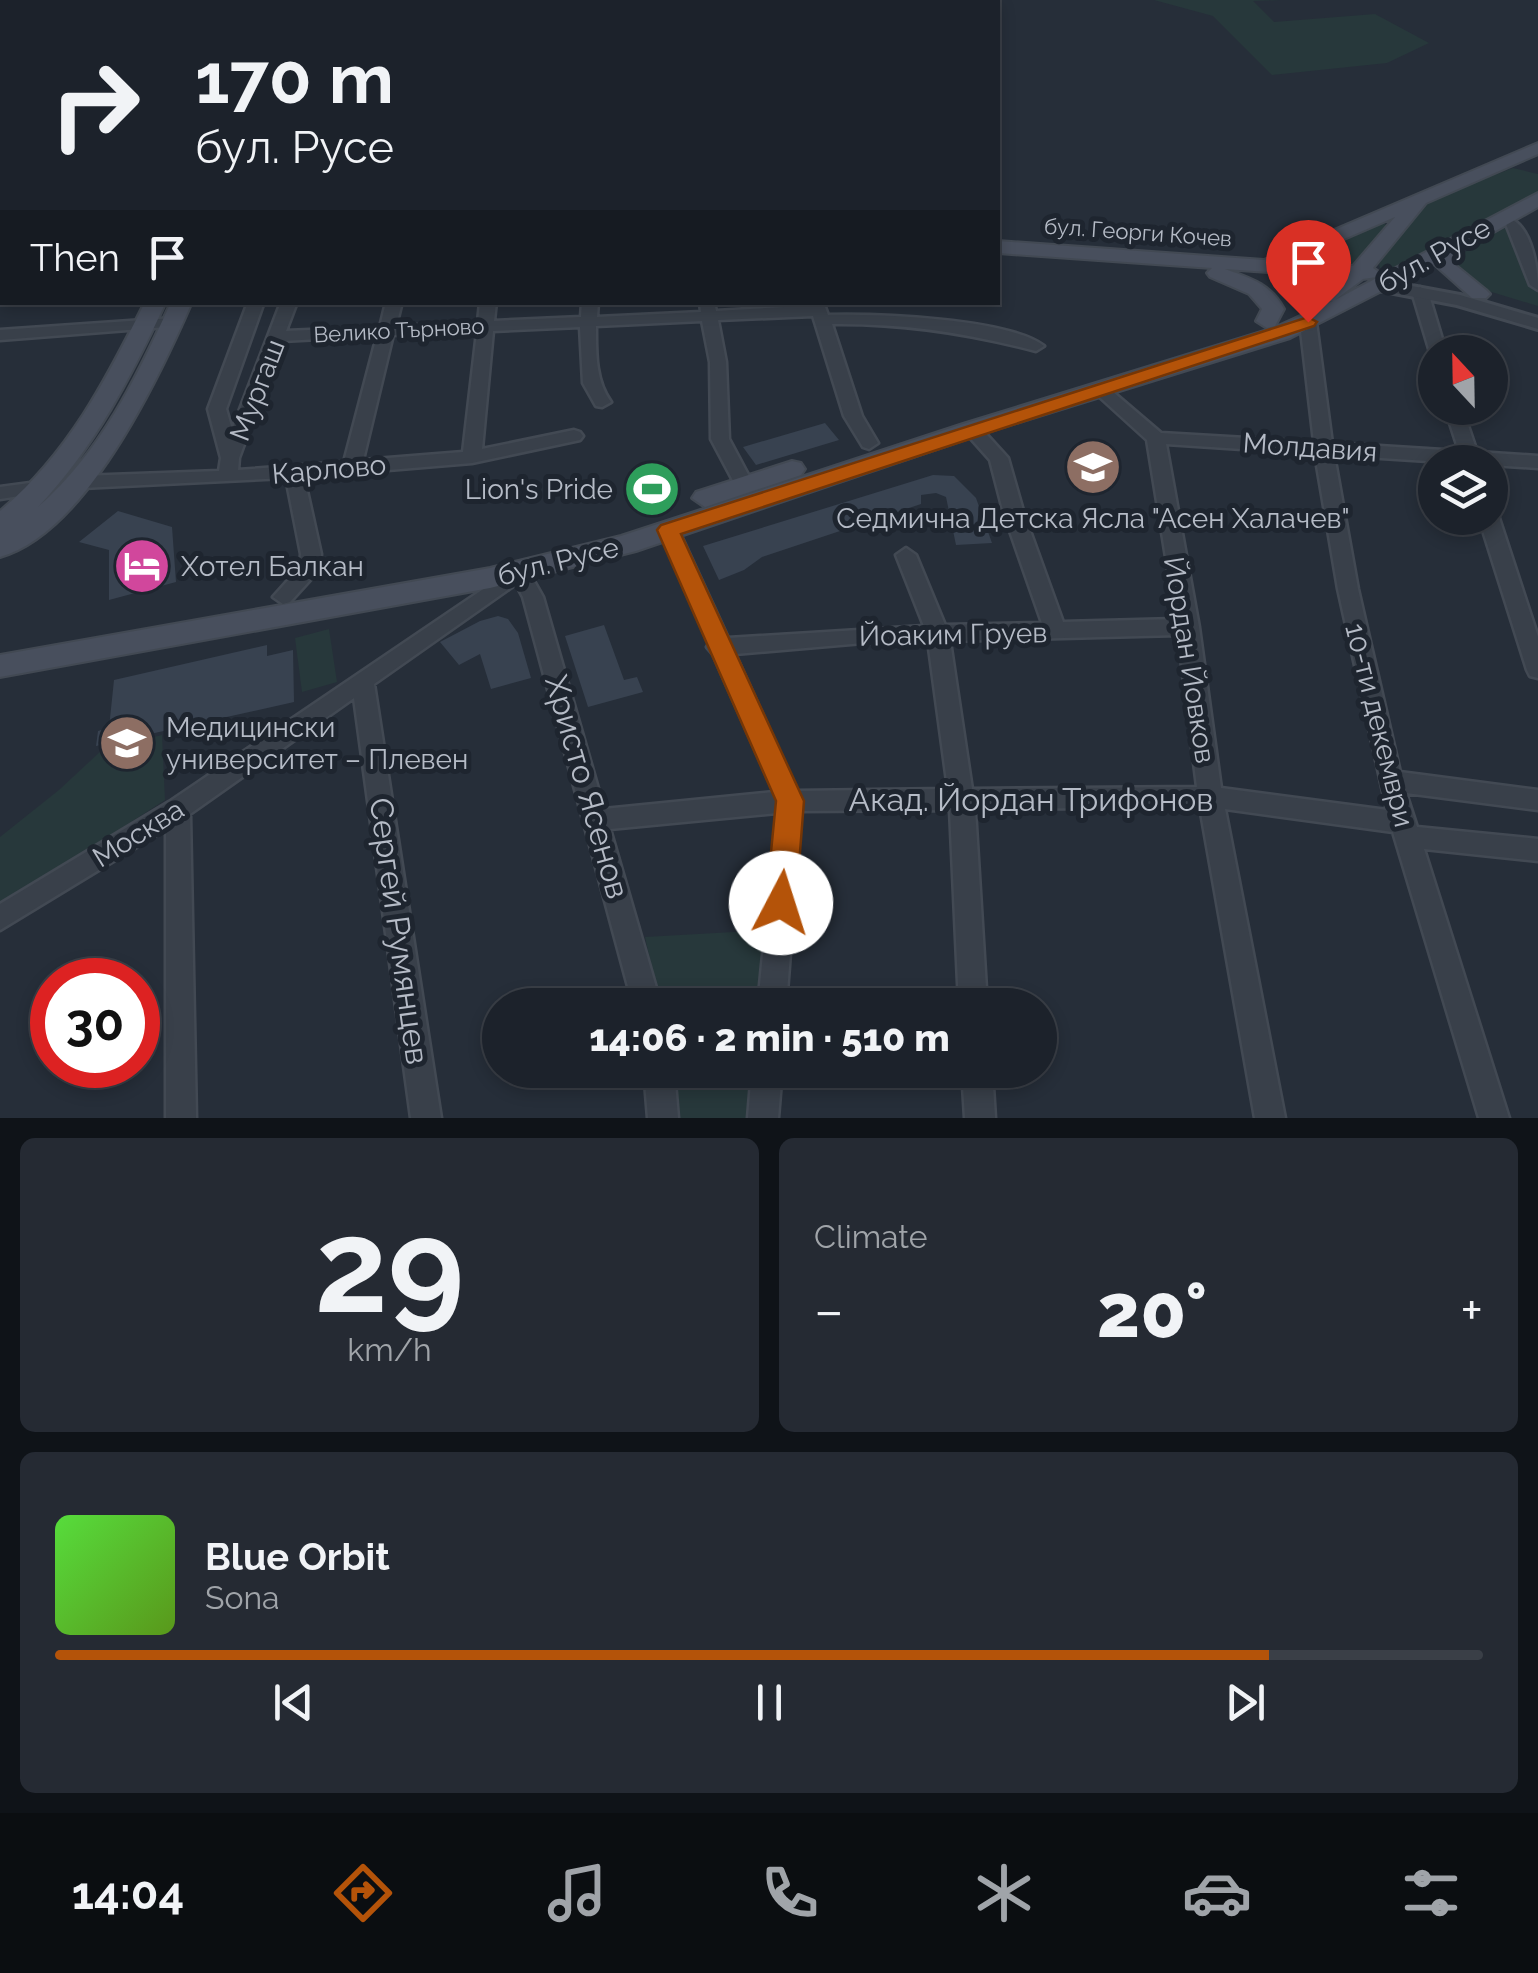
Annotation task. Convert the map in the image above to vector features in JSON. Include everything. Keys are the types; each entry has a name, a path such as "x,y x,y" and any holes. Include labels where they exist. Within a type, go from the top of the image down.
{"main road":[{"name":"бул. Русе","path":"1261,266 1312,248 1478,173 1537,161"},
{"name":"бул. Русе","path":"0,648 283,597 459,588 744,484 1299,310 1506,222 1538,199"},
{"name":"бул. Русе","path":"0,666 459,588 668,530 1308,322 1371,279 1418,200"},
{"path":"1450,246 1442,255 1444,266 1479,294"},
{"name":"бул. Георги Кочев","path":"1000,247 1261,266 1371,279"},
{"name":"бул. Георги Кочев","path":"1000,258 1217,274 1371,279"},
{"path":"1217,274 1264,294 1273,308 1267,321"},
{"path":"0,525 47,487 85,438 154,305"},
{"path":"0,548 82,482 133,408 178,313"}],"street":[{"path":"1506,222 1538,231"},
{"path":"1506,222 1538,284"},
{"path":"1371,279 1538,324"},
{"path":"1371,279 1479,294 1538,312"},
{"path":"1420,292 1433,335"},
{"path":"229,468 218,409 255,305"},
{"name":"Мургаш","path":"229,468 288,305"},
{"path":"352,467 393,305"},
{"path":"472,457 487,305"},
{"path":"589,305 586,321 592,388 602,402"},
{"path":"708,309 718,362 720,439 744,484"},
{"name":"Велико Търново","path":"278,336 586,321 708,309 819,311 898,318 976,328 1036,346"},
{"path":"819,311 854,416 869,443"},
{"path":"1,336 144,326 178,313"},
{"name":"10-ти декември","path":"1308,322 1323,446 1348,589 1390,782 1494,1118"},
{"path":"1100,390 1156,438"},
{"path":"972,429 999,458 1014,514 1056,632"},
{"name":"Карлово","path":"82,482 229,468 294,472 472,457 574,436"},
{"name":"Молдавия","path":"1156,438 1323,446 1418,456"},
{"name":"Йордан Йовков","path":"1156,438 1188,626 1210,797 1270,1118"},
{"name":"Молдавия","path":"1508,462 1538,462"},
{"path":"283,597 310,569 311,554 294,472"},
{"path":"0,493 47,487"},
{"path":"668,530 790,801 774,988"},
{"path":"1494,535 1538,670"},
{"path":"906,556 938,633 962,802 972,988"},
{"name":"Христо Ясенов","path":"519,572 533,597 642,988"},
{"name":"Москва","path":"0,918 178,809 363,684 459,588"},
{"name":"Йоаким Груев","path":"718,647 938,633 1188,626"},
{"name":"Сергей Румянцев","path":"363,684 426,1118"},
{"path":"1390,782 1538,800"},
{"name":"Акад. Йордан Трифонов","path":"598,820 790,801 1210,797 1538,850"},
{"path":"178,809 181,1118"},
{"path":"660,1088 662,1118"},
{"path":"763,1118 766,1088"},
{"path":"978,1088 980,1118"}],"shaded area":[{"path":"1154,0 1281,0 1253,1 1274,22 1375,14 1429,43 1387,63 1272,75 1213,16"},
{"path":"1513,168 1538,174 1538,192 1389,270 1380,268 1379,264 1420,207 1435,197"},
{"path":"1382,222 1387,226 1351,266 1298,262"},
{"path":"1505,228 1511,230 1538,292 1538,306 1485,290 1456,265 1470,246"},
{"path":"329,629 337,682 302,692 295,638"},
{"path":"162,735 165,800 0,907 0,837 102,750"},
{"path":"768,930 763,988 656,988 645,937"},
{"path":"670,1088 756,1088 754,1118 673,1118"}],"building":[{"path":"825,423 839,440 756,465 743,447"},
{"path":"933,475 954,476 976,498 992,543 956,545 946,497 936,493 921,495 921,504 762,557 719,580 703,546"},
{"name":"Хотел Балкан","path":"118,511 172,527 176,582 109,600 109,550 79,542"},
{"path":"498,616 508,619 518,633 531,678 491,689 480,654 459,665 440,642"},
{"path":"604,625 624,680 637,677 643,692 588,707 565,636"},
{"path":"267,645 267,656 293,650 294,702 96,746 98,731 109,728 114,680"}],"place":[{"name":"Седмична Детска Ясла \"Асен Халачев\"","path":"1093,467"},
{"name":"Lion's Pride","path":"652,489"},
{"name":"Хотел Балкан","path":"142,566"},
{"name":"Медицински университет – Плевен","path":"127,743"}],"route":[{"path":"781,903 790,801 668,530 1308,322"}]}
